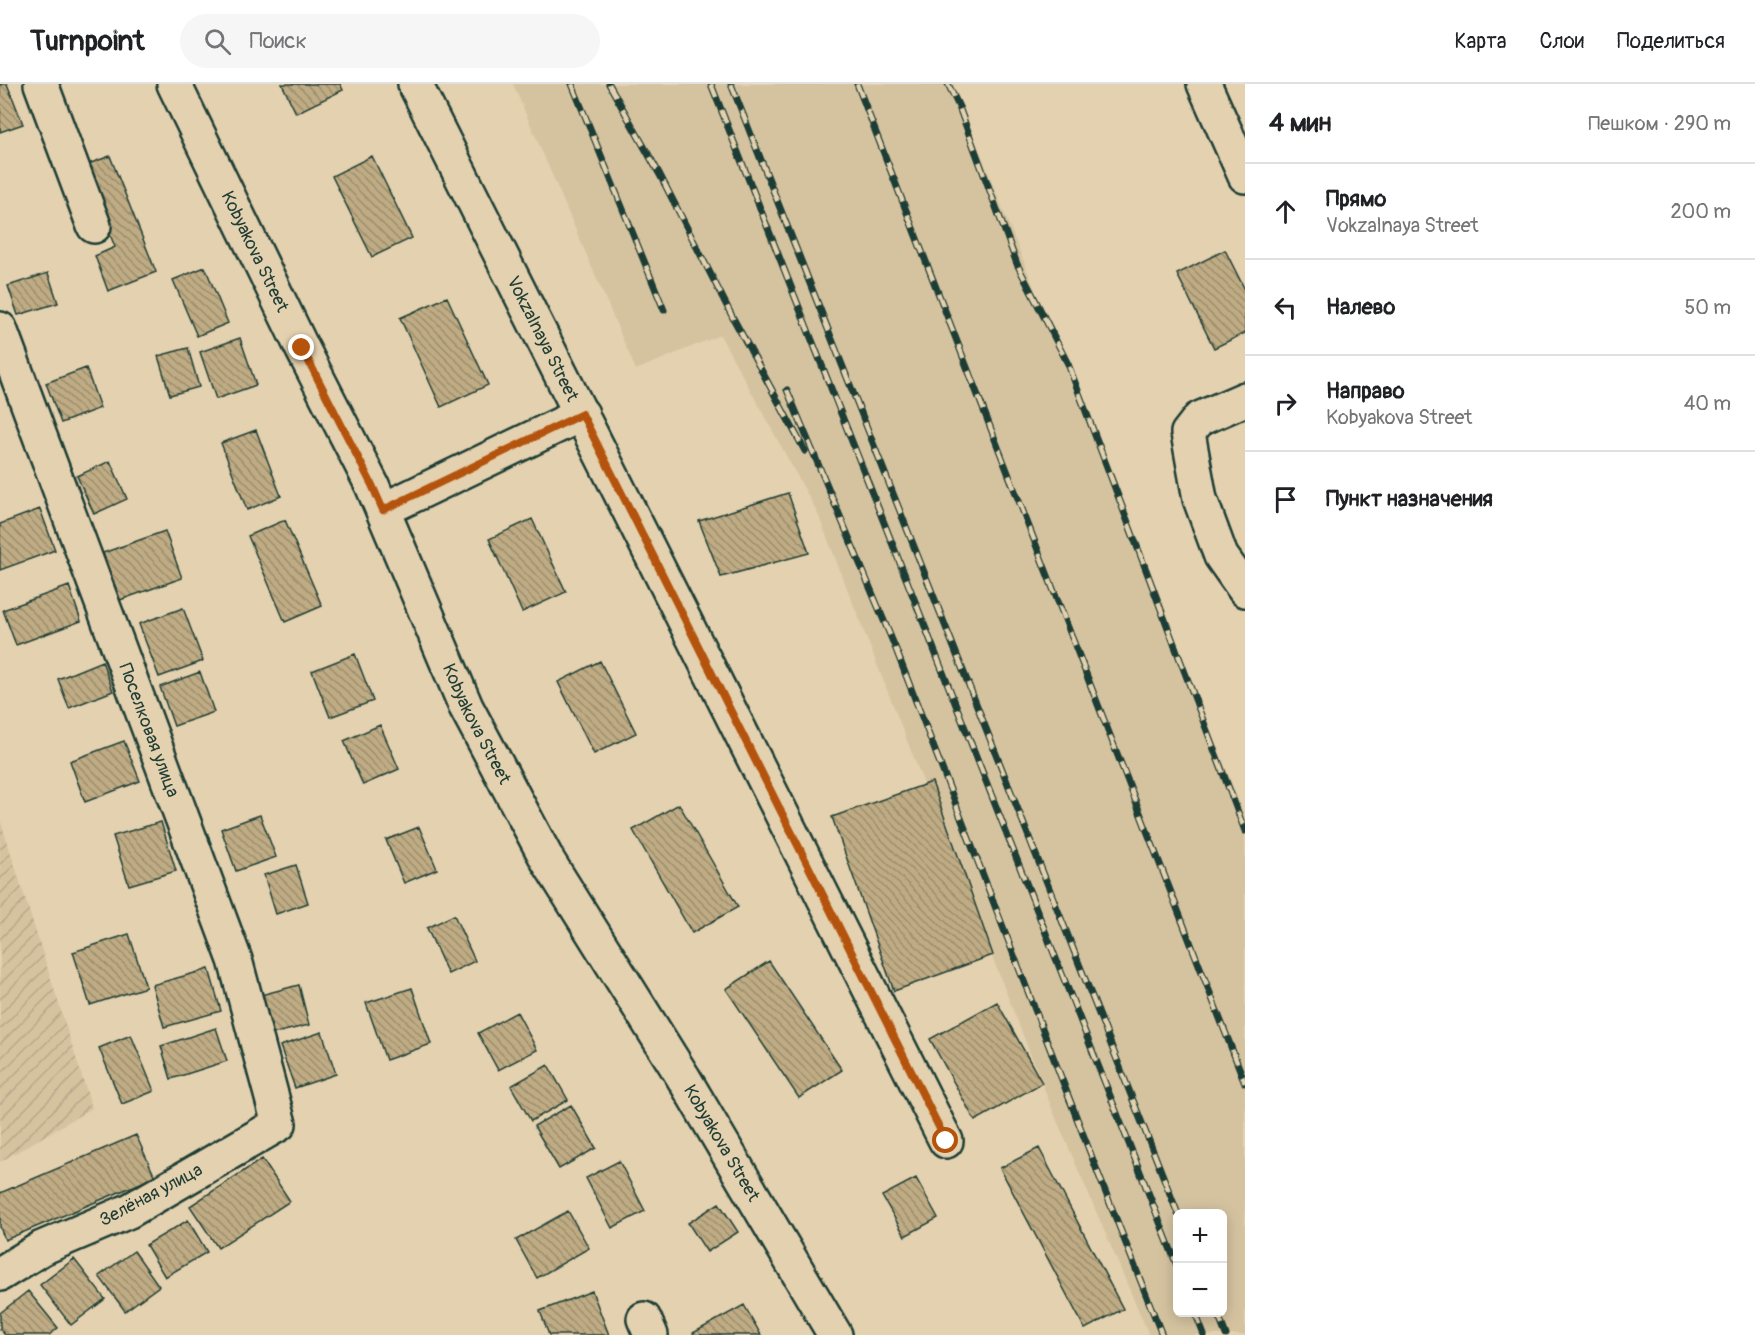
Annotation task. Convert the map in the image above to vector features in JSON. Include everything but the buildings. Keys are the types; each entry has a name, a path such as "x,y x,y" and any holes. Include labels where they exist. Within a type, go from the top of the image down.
{"street":[{"path":"41,84 94,226"},
{"name":"Kobyakova Street","path":"174,84 383,510 466,707 548,861 683,1077 835,1335"},
{"name":"Vokzalnaya Street","path":"415,84 946,1141"},
{"path":"1204,84 1245,176"},
{"name":"Поселковая улица","path":"0,329 235,960 279,1124 268,1129"},
{"path":"1245,399 1199,419 1188,433 1200,500 1221,556 1245,590"},
{"path":"383,510 582,414"},
{"name":"Зелёная улица","path":"0,1274 42,1248 129,1211 268,1129"}],"shaded area":[{"path":"513,84 953,84 1245,817 1245,1335 1149,1335 1052,1109 817,512 720,335 636,370"},
{"path":"0,819 92,1108 0,1162"}],"railway":[{"path":"572,84 664,310"},
{"path":"609,84 660,175 733,318 805,451"},
{"path":"711,84 1176,1263"},
{"path":"731,84 1176,1209"},
{"path":"857,84 1245,1083"},
{"path":"948,84 959,107 1017,264 1068,364 1245,831"},
{"path":"787,390 895,647 1162,1335"},
{"path":"1197,1317 1204,1335"},
{"path":"1219,1317 1226,1335"}],"route":[{"path":"302,348 383,510 582,414 946,1141"}]}
